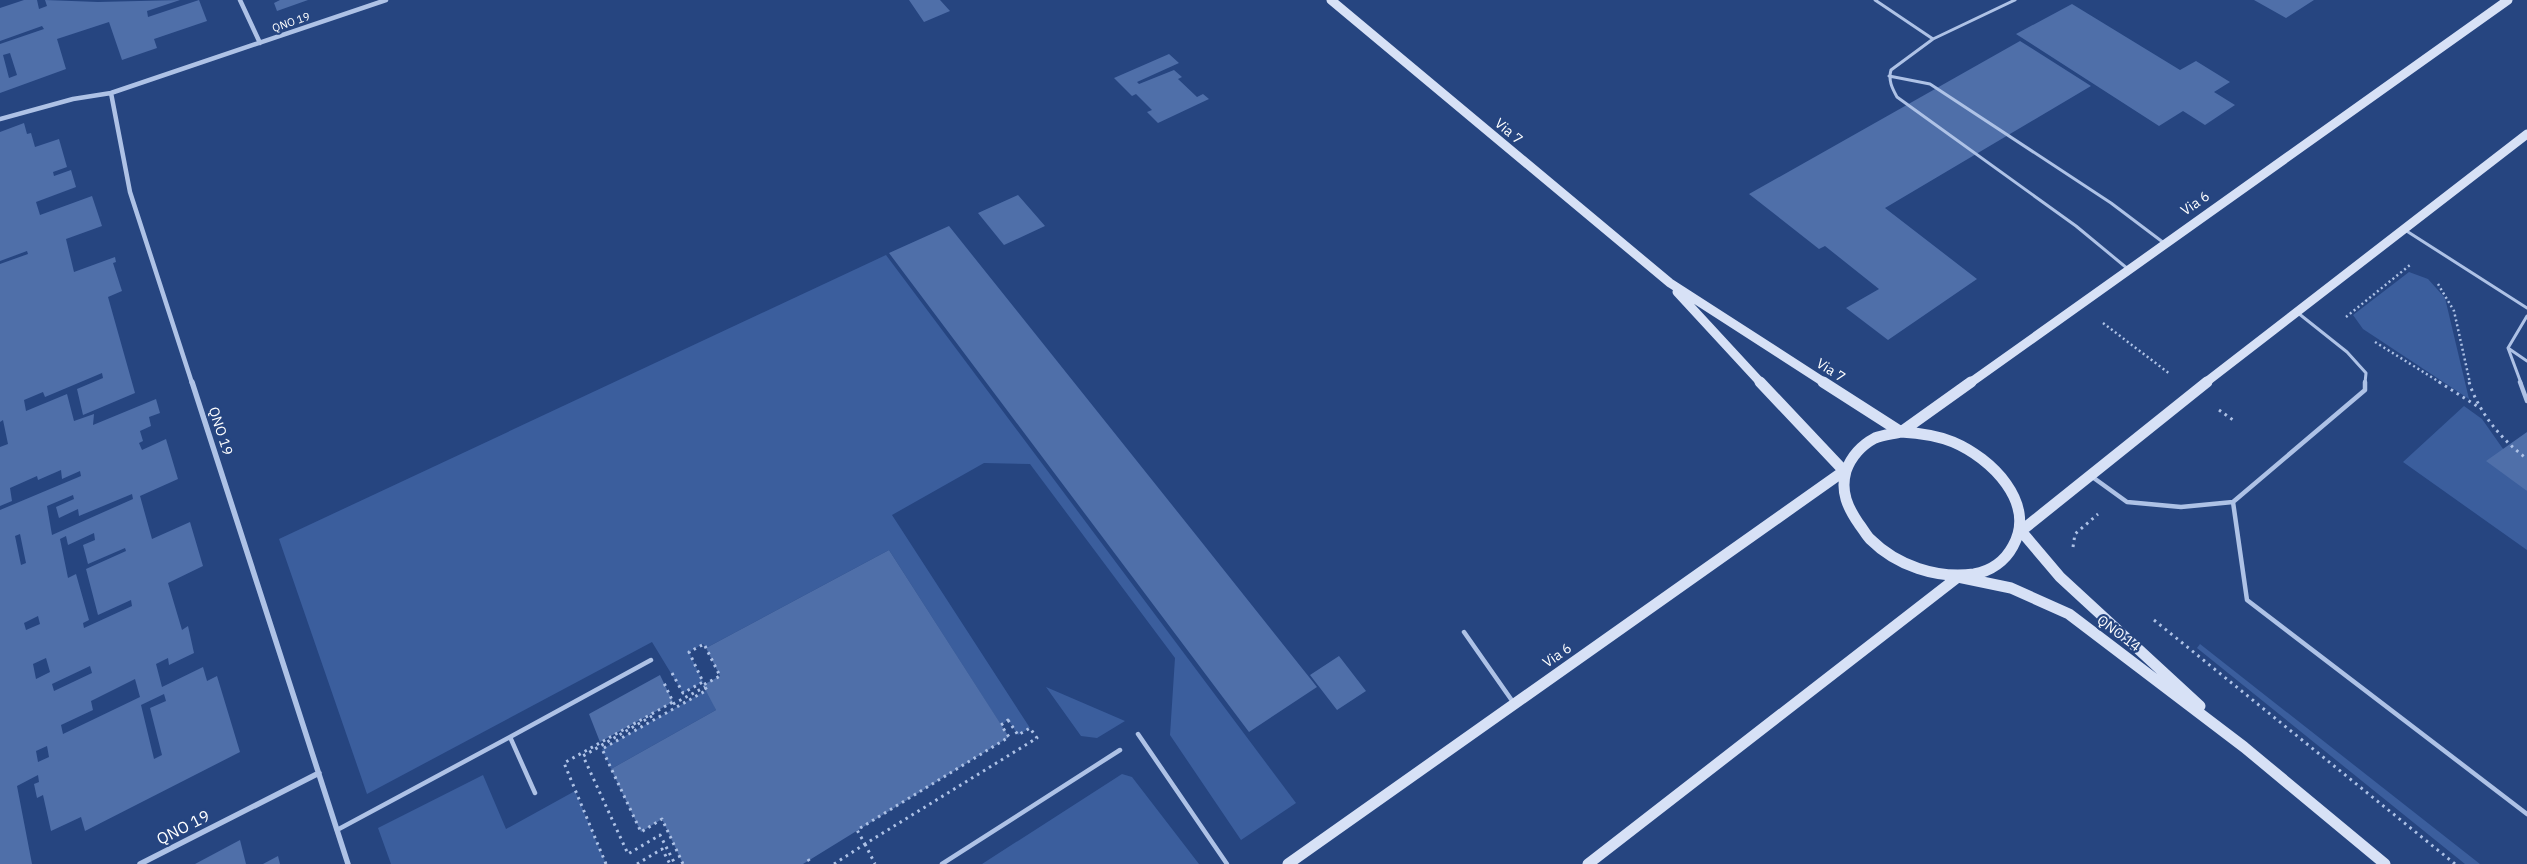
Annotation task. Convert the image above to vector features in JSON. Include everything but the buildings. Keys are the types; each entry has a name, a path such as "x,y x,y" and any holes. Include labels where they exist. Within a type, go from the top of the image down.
{"main road":[{"name":"Via 7","path":"1331,0 1670,283 1901,432"},
{"name":"Via 6","path":"1901,432 2508,0"},
{"path":"2021,531 2019,507 2007,482 1986,460 1960,444 1930,434 1901,432 1876,438 1855,452 1844,472 1848,507 1870,540 1900,562 1939,575 1958,577 1989,570 2010,554 2021,531 2089,475 2527,134"},
{"name":"Via 7","path":"1670,283 1706,326 1844,472"},
{"name":"Via 6","path":"1288,864 1844,472"},
{"name":"QNO 14","path":"2021,531 2060,577 2244,747"},
{"path":"1593,863 1958,577"},
{"name":"QNO 14","path":"1958,577 2011,588 2070,614 2244,747 2385,864"}],"street":[{"name":"QNO 19","path":"240,0 260,43"},
{"name":"QNO 19","path":"0,119 73,99 111,93 386,0"},
{"name":"QNO 19","path":"111,93 130,192 348,864"},
{"name":"QNO 19","path":"140,864 319,773"}],"lane":[{"path":"1875,0 1933,38"},
{"path":"2015,0 1933,38 1890,70 1889,76 1897,97 2076,226 2129,269"},
{"path":"1889,76 1930,84 2111,203 2165,243"},
{"path":"2405,230 2527,308"},
{"path":"2089,475 2127,502 2181,507 2233,502 2365,390 2366,373 2347,352 2298,313"},
{"path":"2508,348 2527,316"},
{"path":"2508,348 2527,361"},
{"path":"2508,348 2527,401"},
{"path":"2233,502 2247,600 2527,814"},
{"path":"1464,632 1514,704"},
{"path":"337,830 651,660"},
{"path":"1138,734 1227,864"},
{"path":"510,737 534,793"},
{"path":"942,864 1120,750"}],"path":[{"path":"2350,326 2344,319 2409,264 2416,269"},
{"path":"2430,278 2438,283 2449,297 2455,310 2462,358 2480,408"},
{"path":"2078,305 2233,420"},
{"path":"2374,342 2480,408 2516,451 2527,460"},
{"path":"2073,550 2075,534 2098,514"},
{"path":"2150,617 2455,864"},
{"path":"665,672 670,670 683,693 703,682 689,652 704,644 720,676 703,685 707,690 602,749 641,832 662,819 683,864"},
{"path":"606,864 564,763 673,702 660,675"},
{"path":"675,864 660,835 628,854 583,756 705,686"},
{"path":"834,864 864,844 1037,738 1030,728 1018,735 1008,720 1001,725 1010,737 857,830 864,844 875,864"},
{"path":"637,864 662,848 670,864"},
{"path":"808,859 811,864"}],"shaded area":[{"path":"886,255 1296,803 1241,840 1170,735 1175,658 1030,464 984,463 892,515 1030,728 1018,735 1008,720 1001,725 889,550 706,648 703,644 689,652 703,682 683,693 652,642 367,794 279,539"},
{"path":"2409,272 2428,279 2445,298 2469,399 2363,329 2353,315"},
{"path":"2464,406 2482,419 2508,456 2527,491 2527,550 2403,462"},
{"path":"2200,644 2480,864 2465,864 2197,648"},
{"path":"1046,687 1125,721 1097,738 1081,736"},
{"path":"707,690 716,710 611,769 602,749"},
{"path":"1122,774 1132,777 1199,864 982,864"},
{"path":"483,775 506,829 575,791 606,864 391,864 378,828"}]}
